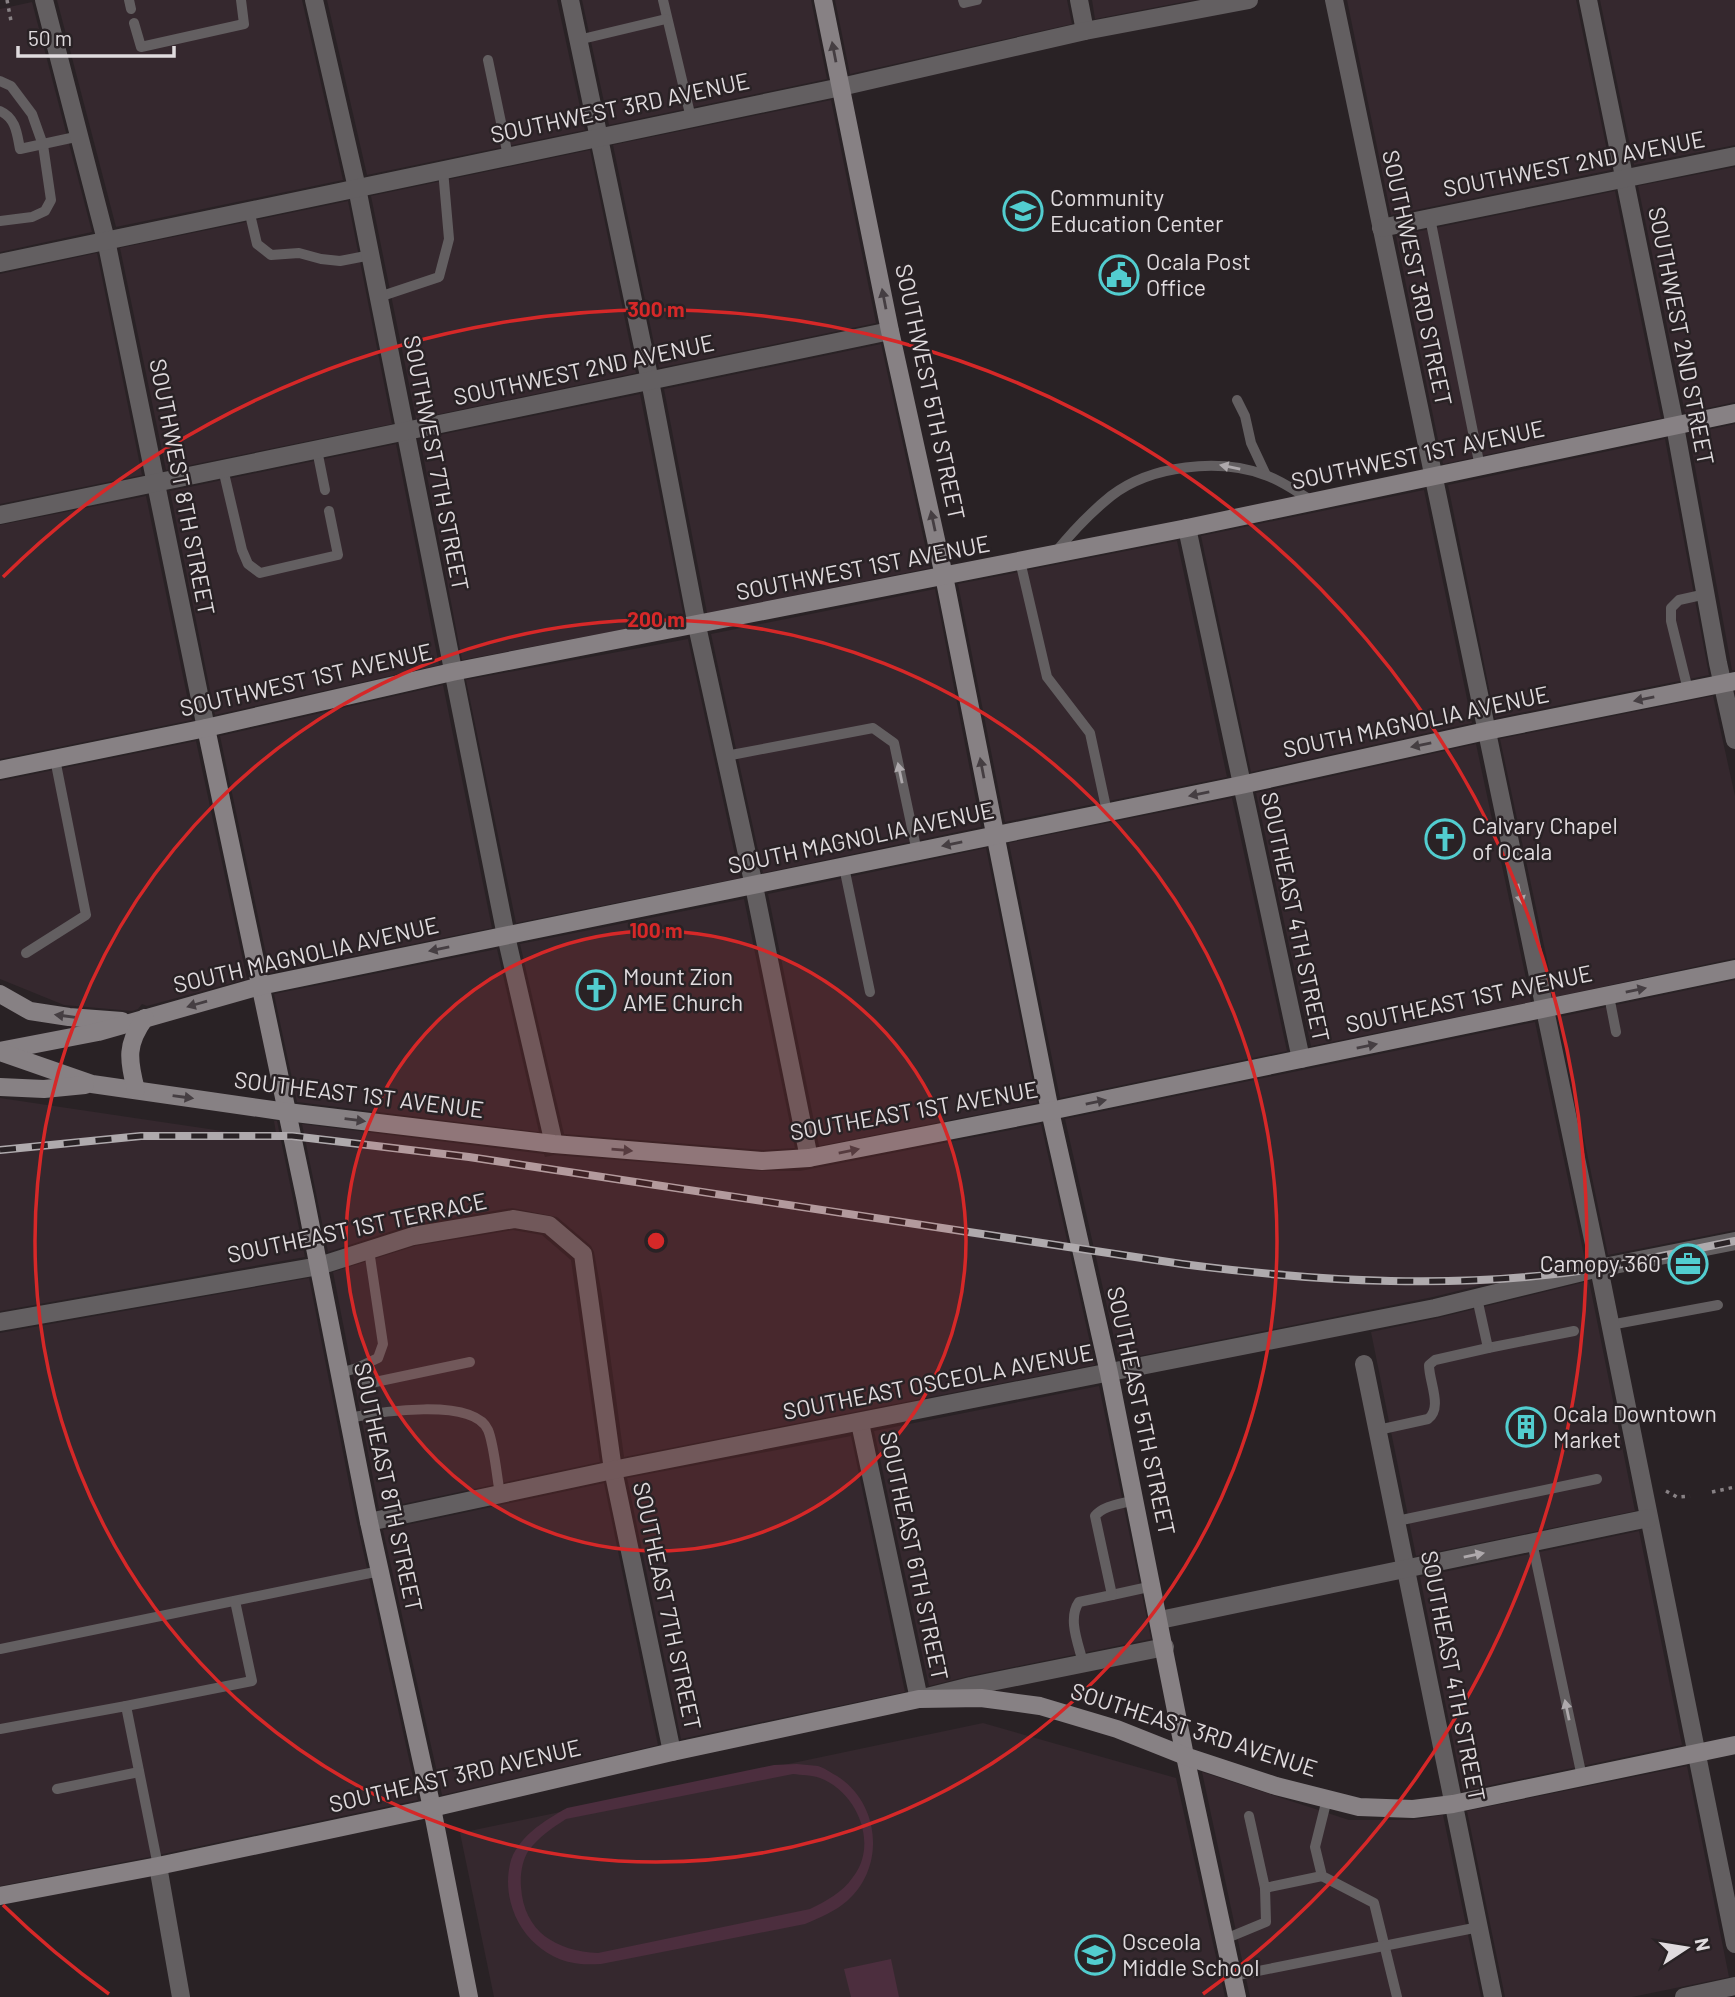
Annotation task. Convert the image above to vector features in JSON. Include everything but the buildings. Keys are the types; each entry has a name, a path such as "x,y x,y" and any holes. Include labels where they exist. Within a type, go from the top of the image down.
{"street":[{"name":"SOUTHWEST 8TH STREET","path":"44,0 106,240 260,986"},
{"name":"SOUTHWEST 7TH STREET","path":"314,0 371,256 506,936"},
{"path":"570,0 650,381 697,626 754,886 809,1158"},
{"name":"SOUTHWEST 5TH STREET","path":"823,0 890,331 944,576 995,835"},
{"path":"1079,0 1085,31"},
{"name":"SOUTHWEST 3RD AVENUE","path":"0,263 841,87 1085,31 1249,0"},
{"name":"SOUTHWEST 3RD STREET","path":"1334,0 1599,1268 1735,1944"},
{"name":"SOUTHWEST 2ND STREET","path":"1588,0 1675,426 1706,594 1729,682 1735,740"},
{"name":"SOUTHWEST 2ND AVENUE","path":"1381,228 1735,156"},
{"name":"SOUTHWEST 2ND AVENUE","path":"0,515 890,331"},
{"name":"SOUTHWEST 1ST AVENUE","path":"0,770 206,728 452,672 1054,555 1735,413"},
{"name":"SOUTHEAST 4TH STREET","path":"1187,528 1301,1059"},
{"name":"SOUTH MAGNOLIA AVENUE","path":"0,1051 98,1032 260,986 754,886 1729,682"},
{"name":"SOUTHEAST 5TH STREET","path":"995,835 1237,1997"},
{"path":"506,936 554,1144"},
{"name":"SOUTHEAST 1ST AVENUE","path":"92,1084 287,1112 554,1144 762,1161 809,1158 1051,1111 1735,969"},
{"name":"SOUTHEAST 8TH STREET","path":"260,986 469,1997"},
{"path":"0,995 30,1011 69,1017 139,1020 129,1048 136,1090"},
{"path":"0,1051 92,1084"},
{"path":"0,1087 44,1090 92,1084"},
{"name":"SOUTHEAST 1ST TERRACE","path":"0,1322 319,1266 413,1236 514,1219 548,1225 583,1254 613,1470"},
{"name":"SOUTHEAST OSCEOLA AVENUE","path":"369,1522 613,1470 860,1423 1477,1298 1599,1268 1735,1241"},
{"name":"SOUTHEAST 4TH STREET","path":"1364,1364 1493,1997"},
{"name":"SOUTHEAST 6TH STREET","path":"860,1423 919,1699"},
{"name":"SOUTHEAST 7TH STREET","path":"613,1470 672,1752"},
{"path":"1160,1620 1649,1518"},
{"name":"SOUTHEAST 3RD AVENUE","path":"0,1896 158,1866 432,1808 971,1686 1165,1647"},
{"name":"SOUTHEAST 3RD AVENUE","path":"919,1699 981,1698 1040,1706 1117,1729 1185,1756 1276,1786 1360,1807 1413,1809 1453,1804 1735,1745"},
{"path":"158,1866 181,1997"},
{"path":"1684,1997 1735,1986"}],"lane":[{"path":"134,23 141,47 244,24 241,0"},
{"path":"663,0 691,118"},
{"path":"963,0 964,3 977,0"},
{"path":"578,40 666,19"},
{"path":"488,60 508,156"},
{"path":"0,81 12,86 32,114 43,145 51,200 45,211 32,217 0,222"},
{"path":"0,111 15,124 20,149 80,136"},
{"path":"379,296 439,277 449,239 443,170"},
{"path":"249,210 257,244 271,255 299,253 340,261 371,256"},
{"path":"1430,218 1480,467"},
{"path":"1237,400 1245,416 1251,443 1266,475"},
{"path":"317,450 326,490"},
{"path":"1054,555 1078,526 1113,494 1140,480 1177,469 1217,464 1266,475 1314,502"},
{"path":"223,469 242,550 248,564 260,573 338,555 329,511"},
{"path":"1020,561 1047,677 1090,733 1107,812"},
{"path":"1688,690 1671,621 1671,608 1679,600 1706,594"},
{"path":"726,756 873,728 894,743 917,852"},
{"path":"26,953 86,915 55,759"},
{"path":"844,867 870,992"},
{"path":"1609,996 1616,1032"},
{"path":"340,1373 379,1358 383,1344 369,1250"},
{"path":"1477,1298 1488,1348"},
{"path":"1610,1325 1718,1305"},
{"path":"1378,1430 1428,1419 1434,1415 1436,1408 1429,1365 1435,1360 1574,1331"},
{"path":"361,1385 470,1362"},
{"path":"349,1418 430,1409 476,1416 488,1429 500,1494"},
{"path":"1397,1521 1597,1479"},
{"path":"1112,1595 1096,1516 1097,1512 1108,1507 1135,1500"},
{"path":"1532,1542 1582,1777"},
{"path":"0,1649 380,1572"},
{"path":"1083,1663 1073,1620 1079,1602 1153,1586"},
{"path":"0,1729 252,1681 235,1601"},
{"path":"126,1706 158,1866"},
{"path":"57,1789 139,1772"},
{"path":"1322,1876 1315,1846 1328,1799"},
{"path":"1225,1939 1266,1922 1265,1888 1250,1816"},
{"path":"1265,1888 1322,1876 1374,1903 1396,1997"},
{"path":"1233,1976 1479,1927"}],"path":[{"path":"7,0 11,21"},
{"path":"1712,1492 1735,1487"},
{"path":"1666,1491 1677,1497 1690,1496"}],"shaded area":[{"path":"57,0 302,0 343,180 116,227"},
{"path":"327,0 557,0 585,130 367,175"},
{"path":"582,0 811,0 827,79 609,125"},
{"path":"835,0 1067,0 1072,24 850,74"},
{"path":"1092,0 1193,0 1095,19"},
{"path":"1347,0 1576,0 1611,170 1391,215"},
{"path":"1600,0 1735,0 1735,145 1634,165"},
{"path":"32,2 92,232 0,252 0,9"},
{"path":"831,100 876,323 659,368 613,145"},
{"path":"590,150 636,373 416,419 371,196"},
{"path":"1735,167 1735,402 1685,413 1638,186"},
{"path":"1615,191 1661,418 1443,464 1396,236"},
{"path":"348,201 392,424 166,470 120,248"},
{"path":"97,253 142,475 0,504 0,274"},
{"path":"881,344 930,568 707,613 664,389"},
{"path":"640,394 684,618 462,660 420,439"},
{"path":"1735,424 1735,670 1732,670 1689,434"},
{"path":"1665,439 1709,675 1495,718 1448,485"},
{"path":"396,444 439,665 215,715 170,491"},
{"path":"1424,490 1472,723 1251,772 1201,536"},
{"path":"146,496 192,720 0,759 0,525"},
{"path":"1177,541 1227,777 1005,822 958,584"},
{"path":"935,589 981,827 763,873 711,634"},
{"path":"688,639 740,878 516,923 466,680"},
{"path":"443,685 492,928 270,973 220,736"},
{"path":"1713,696 1735,796 1735,958 1555,997 1500,739"},
{"path":"196,741 247,979 147,1006 142,1004 132,1011 64,1005 0,979 0,781"},
{"path":"1476,744 1531,1002 1311,1046 1256,793"},
{"path":"1232,798 1287,1051 1060,1098 1009,843"},
{"path":"986,848 1037,1103 819,1146 768,894"},
{"path":"744,899 795,1148 763,1150 564,1134 520,944"},
{"path":"497,949 539,1132 297,1102 274,994"},
{"path":"1735,980 1735,1230 1608,1255 1559,1017"},
{"path":"1535,1022 1585,1260 1433,1297 1119,1360 1065,1119"},
{"path":"0,1098 277,1139 274,1121 277,1121 305,1257 0,1311"},
{"path":"302,1124 544,1154 545,1157 554,1155 760,1171 800,1171 1041,1124 1095,1365 624,1457 602,1296 591,1246 557,1217 512,1208 411,1225 328,1252"},
{"path":"513,1230 542,1235 571,1260 600,1462 379,1509 333,1272 415,1246"},
{"path":"309,1278 355,1514 418,1800 0,1886 0,1333"},
{"path":"1589,1281 1635,1511 1416,1556 1371,1332"},
{"path":"1099,1386 1151,1639 929,1686 874,1431"},
{"path":"851,1436 905,1692 681,1739 627,1478"},
{"path":"604,1483 658,1745 442,1795 383,1530"},
{"path":"1639,1531 1682,1745 1463,1791 1420,1577"},
{"path":"983,1723 1176,1778 1225,1997 494,1997 460,1833"},
{"path":"774,1765 821,1767 837,1776 862,1802 873,1836 872,1854 860,1887 838,1908 805,1924 601,1964 577,1964 558,1958 531,1940 521,1927 509,1897 510,1864 518,1846 550,1818 567,1808","holes":["793,1774 820,1778 833,1785 854,1807 864,1835 861,1864 853,1877 839,1892 822,1903 810,1909 598,1953 556,1943 545,1936 528,1916 521,1887 525,1858 537,1841 566,1819"]},
{"path":"1687,1766 1729,1977 1632,1997 1505,1997 1467,1811"},
{"path":"1202,1772 1349,1820 1412,1820 1443,1815 1481,1997 1250,1997"},
{"path":"891,1959 899,1997 851,1997 844,1969"}],"railway":[{"path":"0,1150 141,1136 292,1136 469,1157 1182,1264 1338,1279 1443,1281 1548,1275 1600,1268 1735,1241"}],"place":[{"name":"Community Education Center","path":"1023,211"},
{"name":"Ocala Post Office","path":"1119,275"},
{"name":"Calvary Chapel of Ocala","path":"1445,839"},
{"name":"Mount Zion AME Church","path":"596,990"},
{"name":"Camopy 360","path":"1688,1264"},
{"name":"Ocala Downtown Market","path":"1526,1427"},
{"name":"Osceola Middle School","path":"1095,1955"}]}
